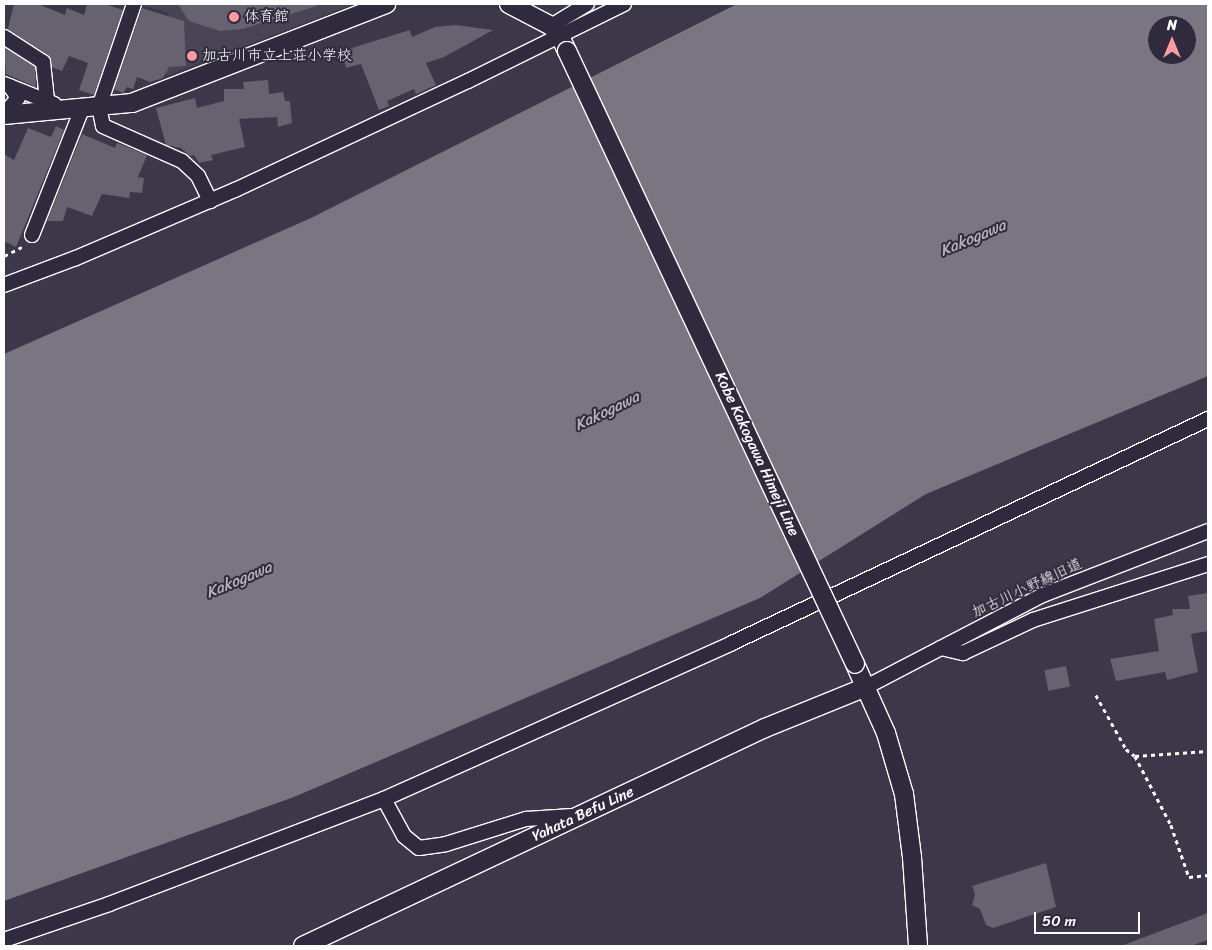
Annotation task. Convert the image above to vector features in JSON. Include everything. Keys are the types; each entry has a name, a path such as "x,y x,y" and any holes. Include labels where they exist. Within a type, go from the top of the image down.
{"main road":[{"path":"4,115 132,103 196,81 386,4"},
{"path":"509,4 555,30"},
{"name":"Kobe Kakogawa Himeji Line","path":"555,30 567,50 866,686 886,733 904,794 918,946"},
{"name":"Yahata Befu Line","path":"303,946 765,728 866,686"}],"street":[{"path":"134,4 99,107 102,126 192,169 210,201"},
{"path":"4,285 76,258 210,201 468,81 555,30 587,4"},
{"path":"555,30 624,4"},
{"path":"4,37 43,62 47,101"},
{"path":"7,85 47,101 74,109 32,235"},
{"path":"4,115 18,98 7,85"},
{"path":"4,940 109,904 384,799 732,643 1208,419"},
{"name":"加古川小野線旧道","path":"866,686 1043,595 1208,531"},
{"path":"941,648 963,653 1033,620 1208,564"},
{"path":"384,799 404,836 419,848 446,844 526,819 578,816"}],"path":[{"path":"4,256 21,249 32,235"},
{"path":"1096,695 1126,749 1135,756 1171,825 1189,877 1208,875"},
{"path":"1135,756 1208,751"}],"shaded area":[{"name":"加古川市立上荘小学校","path":"354,4 166,76 164,36 169,13 139,5"}],"water":[{"name":"Kakogawa","path":"737,4 1208,4 1208,376 926,494 760,598 294,797 4,901 4,354 311,218"}],"building":[{"path":"14,4 38,4 65,15 67,8 84,15 87,4 105,4 123,10 94,95 79,90 88,63 69,56 62,71 52,67 48,55 8,29"},
{"name":"体育館","path":"178,4 316,4 317,6 243,29 220,31 189,21"},
{"path":"142,8 184,21 186,66 169,67 163,78 150,82 137,77 133,89 127,87 123,93 114,89"},
{"path":"456,25 493,30 444,57 426,63 436,85 416,94 414,89 387,101 389,106 379,110 361,64 346,68 342,51 410,30 412,37 435,27"},
{"path":"4,47 35,67 36,87 6,74"},
{"path":"268,80 269,94 283,92 285,101 290,101 292,123 278,127 277,117 239,119 245,147 211,155 213,160 199,163 194,155 190,156 181,148 166,145 156,108 195,98 197,108 224,101 224,89 244,89 243,82"},
{"path":"56,126 64,130 16,247 4,241 4,154 14,160 28,128 51,137"},
{"path":"82,134 115,148 117,143 147,155 138,177 144,178 142,193 130,192 129,198 102,194 92,216 67,207 63,221 47,221"},
{"path":"1208,593 1208,631 1191,634 1198,672 1167,680 1165,672 1116,681 1110,659 1159,651 1154,619 1173,615 1172,609 1190,609 1188,596"},
{"path":"1066,666 1070,687 1048,691 1044,670"},
{"path":"1046,863 1056,907 993,928 986,925 980,909 972,905 975,894 972,886"},
{"path":"1208,913 1208,940 1191,946 1121,946"}],"place":[{"name":"体育館","path":"234,17"},
{"name":"加古川市立上荘小学校","path":"192,56"}]}
